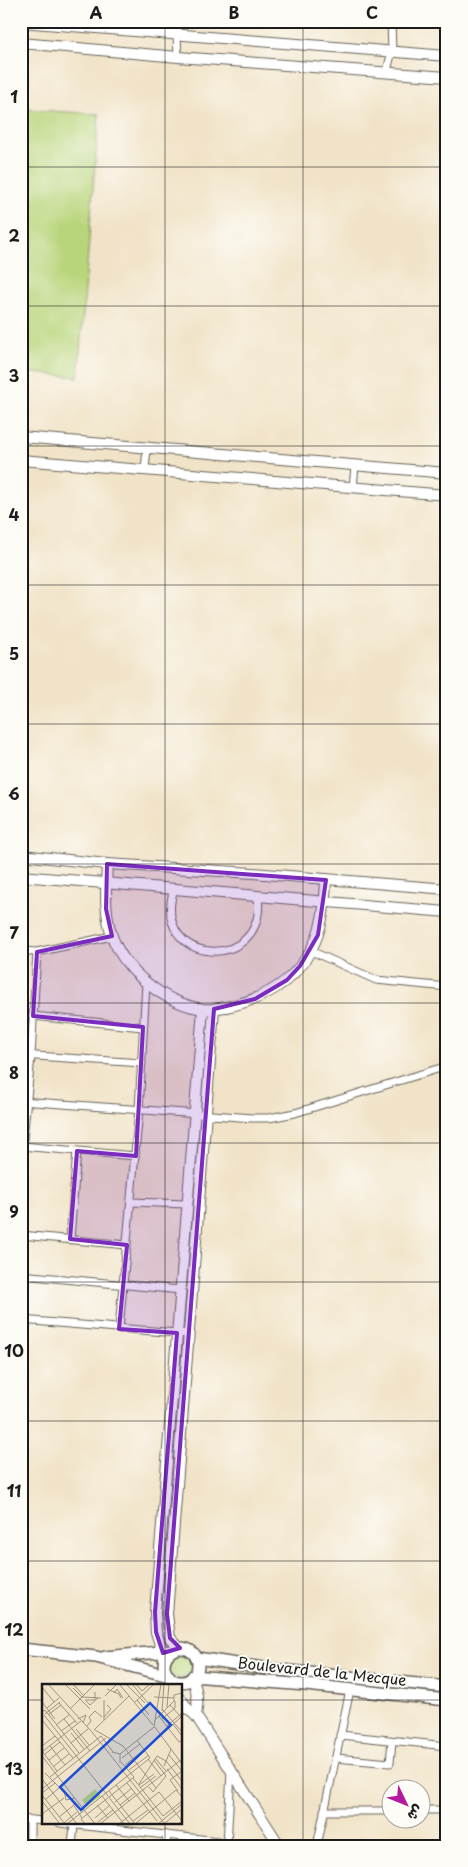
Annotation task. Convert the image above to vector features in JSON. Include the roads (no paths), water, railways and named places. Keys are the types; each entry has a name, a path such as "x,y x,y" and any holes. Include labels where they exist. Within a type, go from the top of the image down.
{"main road":[{"path":"21,1649 96,1657 170,1653 165,1671 172,1680"},
{"name":"Boulevard de la Mecque","path":"170,1653 190,1650 197,1658 270,1669 447,1687"},
{"name":"Boulevard de la Mecque","path":"96,1657 182,1682 192,1677 306,1684 447,1700"},
{"path":"192,1677 198,1668 197,1658"}],"street":[{"path":"178,57 177,35 179,21"},
{"path":"387,71 392,51 391,21"},
{"path":"21,22 447,56"},
{"path":"21,43 178,57 447,76"},
{"path":"21,437 447,473"},
{"path":"145,470 147,448"},
{"path":"21,460 447,495"},
{"path":"353,487 355,466"},
{"path":"21,855 107,864 244,872 447,889"},
{"path":"107,864 106,909 112,936 126,962 146,983 170,998 203,1009 214,1009 256,999 272,991 287,980 300,966 318,935 325,902 326,880"},
{"path":"21,876 447,912"},
{"path":"174,889 170,910 176,930 190,945 210,952 231,949 248,937 258,918 258,896"},
{"path":"21,951 37,952 112,936"},
{"path":"311,950 376,980 447,987"},
{"path":"21,1161 24,1101 31,1056 37,952"},
{"path":"119,1329 139,1110 146,983"},
{"path":"170,1653 156,1632 155,1612 203,1009"},
{"path":"170,1653 167,1614 214,1009"},
{"path":"33,1016 144,1026"},
{"path":"21,1055 142,1063"},
{"path":"24,1101 253,1118 281,1116 447,1066"},
{"path":"22,1146 135,1156"},
{"path":"70,1239 77,1151"},
{"path":"131,1202 187,1204"},
{"path":"21,1235 127,1245"},
{"path":"21,1275 180,1290"},
{"path":"21,1320 189,1334"},
{"path":"192,1677 197,1691 198,1704 196,1716"},
{"path":"317,1846 350,1690"},
{"path":"182,1700 196,1716 280,1846"},
{"path":"340,1736 447,1746"},
{"path":"336,1758 390,1763 392,1741"},
{"path":"67,1824 227,1844 231,1772"},
{"path":"430,1810 447,1810"},
{"path":"324,1811 380,1811"},
{"path":"21,1819 42,1822"},
{"path":"30,1820 30,1846"},
{"path":"72,1846 74,1825"},
{"path":"166,1846 167,1835"}]}
